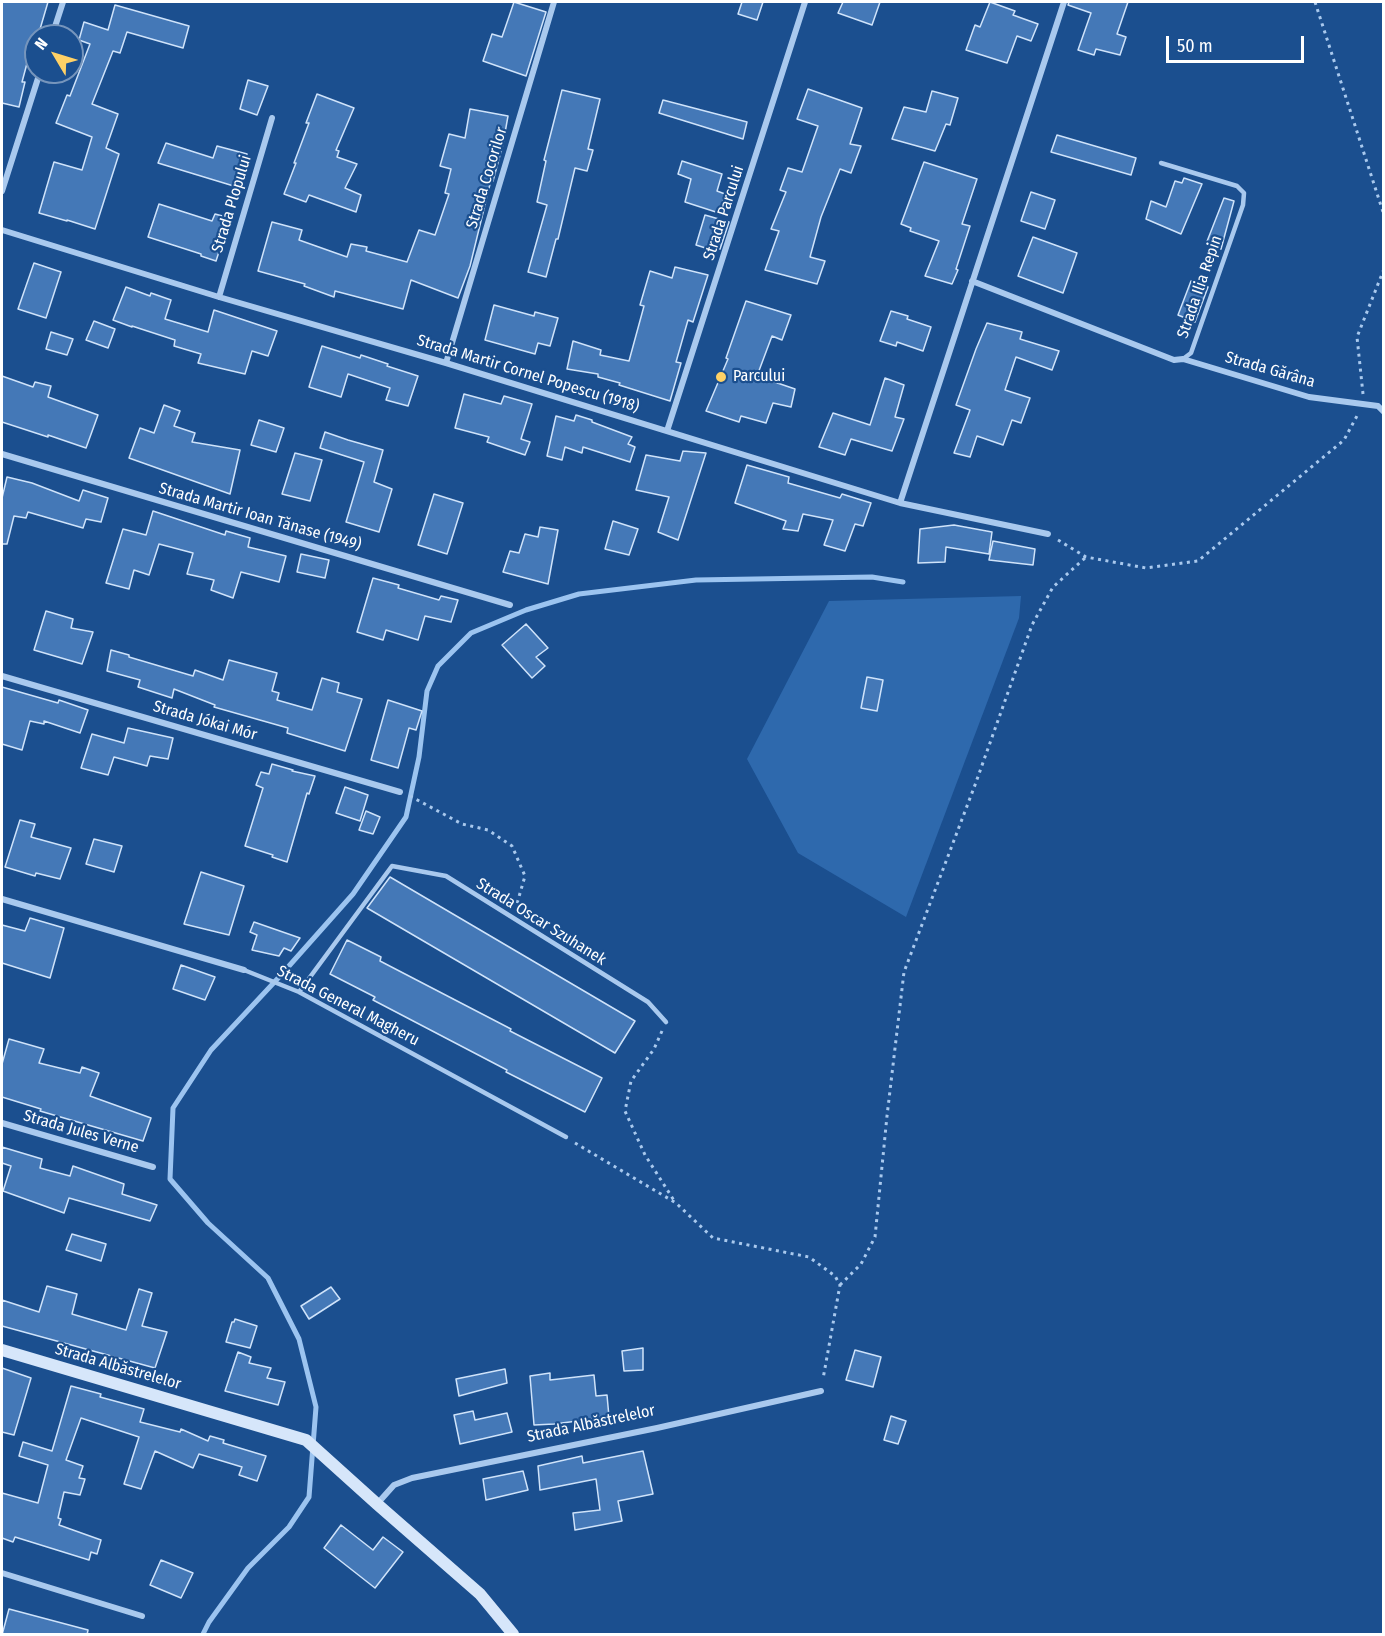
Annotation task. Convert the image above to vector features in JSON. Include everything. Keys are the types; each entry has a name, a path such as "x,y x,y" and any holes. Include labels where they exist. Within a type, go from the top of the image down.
{"street":[{"path":"56,24 63,2"},
{"name":"Strada Cocorilor","path":"446,363 554,2"},
{"name":"Strada Parcului","path":"667,431 805,2"},
{"path":"900,503 1064,2"},
{"path":"2,191 36,84"},
{"name":"Strada Plopului","path":"219,297 272,118"},
{"name":"Strada Martir Cornel Popescu (1918)","path":"2,230 219,297 446,363 900,503 1048,534"},
{"name":"Strada Ilia Repin","path":"972,281 1174,360 1183,359"},
{"name":"Strada Gărâna","path":"1183,359 1309,397 1378,406 1383,412"},
{"name":"Strada Martir Ioan Tănase (1949)","path":"2,454 510,605"},
{"name":"Strada Jókai Mór","path":"2,676 400,792"},
{"name":"Strada General Magheru","path":"2,899 244,970"},
{"name":"Strada Jules Verne","path":"2,1123 153,1167"},
{"name":"Strada Albăstrelelor","path":"2,1350 306,1440 480,1594 513,1635"},
{"name":"Strada Albăstrelelor","path":"377,1504 393,1485 412,1478 657,1428 820,1391"},
{"path":"2,1573 142,1616"}],"lane":[{"name":"Strada Ilia Repin","path":"1161,163 1237,186 1244,193 1243,205 1191,353 1183,359"},
{"name":"Strada Oscar Szuhanek","path":"299,992 392,866 446,876 648,1002 666,1022"},
{"name":"Strada General Magheru","path":"244,970 299,992 566,1137"}],"path":[{"path":"1315,2 1383,215"},
{"path":"1048,534 1086,557 1146,568 1198,561 1344,440 1364,403 1357,337 1383,269"},
{"path":"820,1391 840,1285 861,1264 875,1237 904,972 975,785 1032,625 1053,587 1086,557"},
{"path":"400,792 462,824 488,830 512,846 525,876 513,918"},
{"path":"666,1022 654,1049 631,1081 625,1112 645,1155 676,1203"},
{"path":"566,1137 676,1203 713,1238 809,1257 835,1276 840,1285"}],"shaded area":[{"path":"1021,596 1019,618 906,917 798,853 747,759 829,601"}],"building":[{"path":"2,2 48,2 42,24 24,24 22,82 25,84 19,107 2,103"},
{"path":"514,2 546,12 526,76 483,61 492,34 502,37"},
{"path":"742,2 763,2 757,20 738,14"},
{"path":"843,2 880,2 872,25 838,13"},
{"path":"990,2 1015,11 1013,15 1038,24 1031,41 1017,36 1007,63 966,50 975,25 980,27"},
{"path":"1069,2 1128,2 1117,34 1126,37 1120,55 1096,49 1094,55 1078,50 1091,13 1068,5"},
{"path":"115,5 189,26 183,48 127,32 120,53 113,51 92,104 118,114 106,148 119,154 95,229 39,213 54,162 82,170 92,137 56,123 67,95 70,96 75,84 84,84 84,60 90,44 84,42 84,22 108,30"},
{"path":"248,80 268,86 257,115 240,109"},
{"path":"808,89 862,108 850,144 861,146 851,173 840,169 821,217 810,257 825,261 817,284 765,270 779,231 771,229 786,192 780,190 788,168 802,172 818,126 797,119"},
{"path":"562,90 600,99 588,149 593,150 587,171 575,168 558,239 556,239 546,277 528,272 547,205 537,202 546,161 544,160"},
{"path":"932,91 958,98 950,125 946,124 935,151 892,139 904,107 926,112"},
{"path":"317,94 354,108 336,150 339,151 337,157 357,164 345,188 361,195 356,212 309,195 306,202 284,194"},
{"path":"663,100 747,122 743,139 659,113"},
{"path":"470,109 508,116 503,144 493,181 491,180 470,266 458,298 411,280 403,309 335,291 334,297 304,286 305,284 258,271 272,222 302,230 299,240 347,257 351,244 367,247 366,251 407,262 419,230 435,235 449,194 445,193 451,169 440,166 449,134 465,138"},
{"path":"1057,135 1136,158 1131,175 1051,152"},
{"path":"166,143 213,158 217,146 247,154 237,187 158,163"},
{"path":"682,161 722,174 717,191 725,194 719,213 685,202 691,179 678,174"},
{"path":"924,162 977,179 962,224 970,226 952,284 925,276 939,241 910,231 911,228 901,224"},
{"path":"1184,178 1202,184 1181,234 1146,219 1151,201 1166,207 1175,181 1182,183"},
{"path":"1031,192 1055,200 1045,229 1021,221"},
{"path":"1224,198 1234,201 1221,249 1206,244"},
{"path":"159,204 212,221 215,214 230,218 216,261 148,237"},
{"path":"705,215 729,222 720,249 716,248 715,251 696,245"},
{"path":"1033,237 1077,253 1063,293 1018,276"},
{"path":"34,263 61,272 46,318 18,309"},
{"path":"675,267 708,275 693,322 688,320 676,362 681,363 670,401 619,385 620,383 598,377 598,374 567,369 573,341 601,350 600,355 629,361 644,306 640,305 650,271 672,278"},
{"path":"1191,281 1208,287 1195,322 1178,315"},
{"path":"126,287 150,296 151,293 171,300 165,319 208,332 214,310 277,331 268,356 252,351 245,374 198,363 201,354 174,346 175,340 113,320"},
{"path":"746,301 791,315 782,340 772,336 757,376 795,389 791,407 773,403 766,423 741,416 739,422 706,411 728,359 726,358"},
{"path":"494,305 534,316 535,312 558,318 550,346 538,343 535,354 485,340"},
{"path":"891,311 931,327 923,351 897,342 896,346 880,341"},
{"path":"94,321 115,329 108,348 86,340"},
{"path":"987,323 1022,332 1020,339 1059,351 1052,370 1016,357 1005,390 1030,398 1021,423 1012,420 1003,445 977,436 970,457 954,453 970,410 956,405"},
{"path":"51,332 73,339 67,355 46,349"},
{"path":"322,346 360,358 361,355 418,376 408,406 386,400 390,388 348,374 341,397 309,387"},
{"path":"2,376 33,387 35,382 51,386 48,397 98,415 86,448 2,422"},
{"path":"885,378 904,385 895,417 904,419 892,451 851,439 845,455 819,447 833,413 870,425"},
{"path":"464,394 501,404 504,396 532,404 521,439 530,442 525,455 487,442 489,437 455,428"},
{"path":"164,405 180,411 174,426 195,433 192,442 240,450 230,494 129,458 140,428 154,433"},
{"path":"576,415 632,437 628,444 635,447 630,462 583,447 582,453 565,447 562,460 547,456 556,416 574,421"},
{"path":"259,420 284,428 276,452 251,445"},
{"path":"325,432 383,450 374,482 392,489 379,532 346,522 364,462 320,448"},
{"path":"683,451 706,453 678,540 658,532 669,497 636,490 646,455 680,461"},
{"path":"295,453 322,460 310,501 282,494"},
{"path":"747,465 789,477 788,483 840,498 842,494 871,503 863,526 855,524 845,551 824,545 833,520 803,514 798,531 783,529 786,521 735,503"},
{"path":"7,477 32,483 79,501 83,490 108,498 101,522 86,519 83,528 28,512 26,518 14,516 7,544 2,544 2,498"},
{"path":"434,494 463,503 447,554 418,545"},
{"path":"153,511 225,535 226,531 250,538 248,547 286,556 279,582 241,572 233,598 211,590 214,580 187,574 193,553 159,544 149,575 134,570 129,589 106,583 123,529 146,535"},
{"path":"613,521 638,529 629,555 605,549"},
{"path":"954,525 992,532 989,554 946,547 945,562 918,563 920,529"},
{"path":"540,527 558,530 548,584 503,572 510,551 519,553 525,534 538,537"},
{"path":"993,541 1035,549 1033,565 989,560"},
{"path":"301,554 329,560 325,578 297,572"},
{"path":"373,578 439,600 441,596 458,600 451,622 425,616 418,640 386,630 383,640 357,632"},
{"path":"46,611 73,619 71,628 93,632 82,664 34,650"},
{"path":"526,624 548,648 536,657 545,666 532,678 502,645"},
{"path":"111,650 193,676 195,670 223,680 229,660 277,673 272,691 279,693 277,700 312,710 322,678 339,683 337,692 362,699 345,751 287,733 288,728 214,707 215,705 174,689 172,698 138,687 140,680 107,671"},
{"path":"867,677 883,680 877,711 861,708"},
{"path":"2,687 58,703 59,700 88,710 80,733 44,721 44,724 30,721 22,750 2,744"},
{"path":"388,700 422,711 416,730 409,728 398,768 371,760"},
{"path":"128,728 173,738 168,759 150,756 147,766 114,757 108,775 81,768 92,734 124,743"},
{"path":"272,764 315,776 309,794 307,793 287,862 245,846 263,788 256,785 261,772 269,774"},
{"path":"345,787 368,795 360,821 336,813"},
{"path":"366,811 380,817 373,834 359,830"},
{"path":"20,820 35,824 31,837 71,848 60,879 36,873 35,876 5,867"},
{"path":"94,839 122,846 114,872 86,864"},
{"path":"201,872 244,886 229,935 184,924"},
{"path":"390,877 635,1021 615,1053 367,908"},
{"path":"30,918 64,928 50,978 2,963 2,925 25,931"},
{"path":"254,922 300,938 291,951 284,948 279,956 252,950 257,935 250,932"},
{"path":"347,940 381,957 380,961 602,1078 585,1112 506,1072 507,1070 373,1000 375,997 330,974"},
{"path":"181,965 215,977 205,1000 173,989"},
{"path":"9,1039 44,1049 39,1063 80,1073 82,1067 99,1073 90,1096 151,1118 143,1141 40,1111 41,1109 2,1097 2,1064"},
{"path":"2,1147 42,1159 40,1168 70,1176 73,1166 124,1184 122,1194 157,1205 150,1221 69,1198 64,1213 3,1191 11,1166 2,1163"},
{"path":"72,1234 106,1244 101,1261 66,1250"},
{"path":"47,1286 77,1294 72,1314 126,1330 139,1289 152,1293 142,1326 167,1332 155,1368 2,1326 2,1300 39,1312"},
{"path":"331,1287 340,1299 309,1319 301,1306"},
{"path":"235,1319 257,1326 250,1348 226,1342"},
{"path":"643,1348 643,1370 624,1371 622,1351"},
{"path":"855,1350 881,1357 873,1387 846,1380"},
{"path":"238,1352 251,1357 249,1363 271,1368 267,1378 285,1382 278,1405 225,1391"},
{"path":"2,1368 31,1378 14,1435 2,1432"},
{"path":"505,1369 507,1383 459,1396 456,1379"},
{"path":"550,1373 550,1380 594,1375 596,1396 607,1395 609,1417 534,1425 530,1376"},
{"path":"71,1386 144,1409 140,1422 180,1432 181,1429 208,1441 210,1436 224,1440 223,1443 266,1456 257,1481 239,1475 242,1467 199,1454 193,1468 155,1451 141,1489 124,1484 139,1437 81,1418 66,1460 83,1466 79,1478 85,1479 80,1495 64,1492 58,1518 61,1519 59,1525 101,1540 97,1554 91,1552 89,1560 15,1537 13,1542 2,1538 2,1493 38,1503 48,1465 19,1456 23,1442 52,1451"},
{"path":"473,1411 475,1420 507,1413 512,1432 460,1444 454,1415"},
{"path":"891,1416 906,1421 898,1444 884,1440"},
{"path":"643,1451 653,1494 618,1501 622,1521 575,1530 573,1513 600,1510 596,1479 540,1490 538,1466 582,1456 583,1463"},
{"path":"523,1471 528,1490 486,1500 483,1479"},
{"path":"341,1525 373,1550 383,1537 403,1552 375,1588 324,1548"},
{"path":"161,1560 193,1573 181,1598 150,1585"},
{"path":"9,1609 88,1630 87,1635 2,1635"}],"waterway":[{"path":"203,1634 209,1622 248,1568 289,1527 309,1497 316,1407 299,1339 268,1278 208,1223 170,1179 173,1108 211,1050 353,894 406,817 419,757 427,691 438,666 471,633 526,610 579,594 696,580 872,577 903,582"}],"place":[{"name":"Parcului","path":"721,377"}]}
